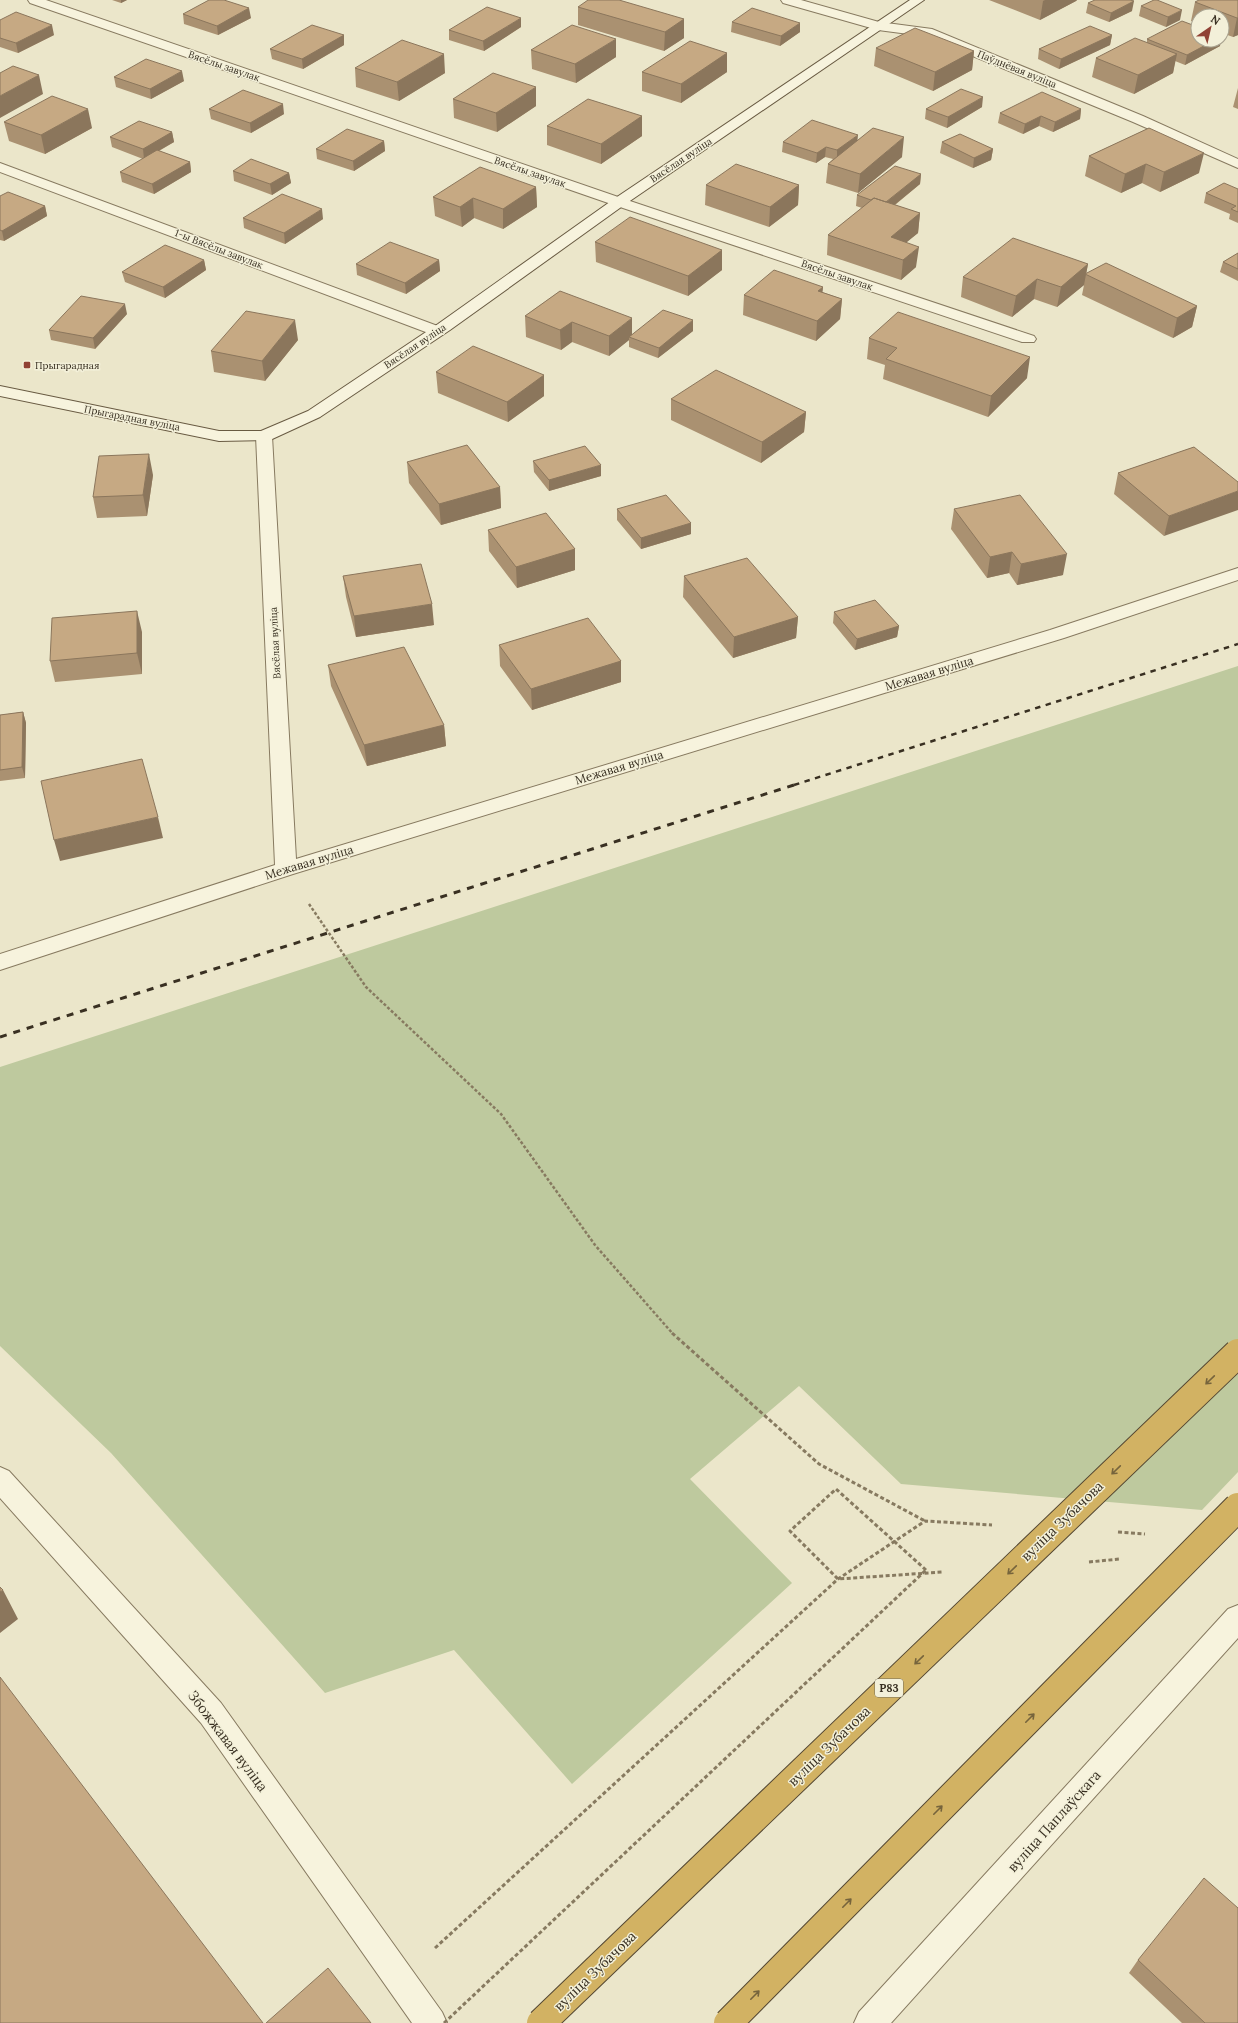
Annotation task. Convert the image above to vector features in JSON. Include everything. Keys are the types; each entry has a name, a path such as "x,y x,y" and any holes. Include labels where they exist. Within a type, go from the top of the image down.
{"highway":[{"name":"вуліца Зубачова","path":"541,2023 1238,1353"},
{"path":"728,2023 1238,1507"}],"street":[{"name":"Вясёлы завулак","path":"34,0 619,202 1028,339"},
{"name":"Паўднёвая вуліца","path":"787,0 878,26 927,32 1138,119 1238,164"},
{"name":"Вясёлая вуліца","path":"286,869 264,436 314,414 437,331 619,202 918,0"},
{"name":"1-ы Вясёлы завулак","path":"0,168 437,331"},
{"name":"Прыгарадная вуліца","path":"0,391 219,436 264,436"},
{"name":"Межавая вуліца","path":"0,962 286,869 1057,634 1238,574"},
{"name":"Збожжавая вуліца","path":"0,1479 211,1713 431,2023"},
{"name":"вуліца Паплаўскага","path":"870,2023 1238,1618"}],"path":[{"path":"286,869 328,934 366,987 502,1114 595,1245 668,1329 818,1464 925,1521 995,1525"},
{"path":"444,2023 926,1570 836,1489 790,1530 838,1579"},
{"path":"400,1980 838,1579 925,1521"},
{"path":"1113,1532 1152,1534"}],"green space":[{"path":"1238,666 1238,1472 1202,1510 901,1484 799,1386 690,1479 792,1583 572,1784 454,1650 325,1693 111,1453 0,1346 0,1067"}],"building":[{"path":"209,0 224,0 249,8 217,26 183,14"},
{"path":"588,0 619,0 684,19 665,32 578,7"},
{"path":"1095,0 1134,1 1111,13 1088,3"},
{"path":"1154,0 1182,10 1168,17 1141,6"},
{"path":"1199,0 1238,0 1238,18 1230,15 1230,8 1211,8 1195,2"},
{"path":"487,7 521,18 483,41 449,30"},
{"path":"752,8 800,23 781,36 732,22"},
{"path":"16,12 52,25 16,43 0,38 0,20"},
{"path":"1182,21 1190,24 1190,48 1200,48 1187,55 1147,39"},
{"path":"312,25 344,35 302,59 270,49"},
{"path":"572,25 616,39 575,64 531,50"},
{"path":"1090,26 1112,35 1061,59 1039,49"},
{"path":"915,28 974,51 935,72 876,48"},
{"path":"1135,38 1177,54 1138,75 1096,58"},
{"path":"402,40 444,54 397,82 355,68"},
{"path":"690,41 727,53 681,84 642,72"},
{"path":"146,59 182,71 150,89 114,77"},
{"path":"13,66 39,75 0,96 0,73"},
{"path":"493,73 536,87 496,113 453,99"},
{"path":"961,89 983,97 948,117 926,109"},
{"path":"243,90 283,104 250,123 209,109"},
{"path":"1042,92 1081,109 1055,122 1041,116 1025,124 1000,113"},
{"path":"52,96 88,109 41,135 4,122"},
{"path":"588,99 642,116 601,144 547,126"},
{"path":"812,120 858,135 837,150 826,147 817,153 783,142"},
{"path":"139,121 172,132 143,149 110,137"},
{"path":"873,128 904,137 860,174 828,164"},
{"path":"1149,128 1204,153 1164,172 1146,164 1125,174 1089,156"},
{"path":"347,129 384,141 353,161 316,149"},
{"path":"960,134 993,149 974,158 942,142"},
{"path":"157,150 190,162 152,184 120,172"},
{"path":"251,159 289,173 270,184 233,171"},
{"path":"736,164 799,185 770,207 706,185"},
{"path":"895,166 921,174 886,202 874,198 871,200 857,195"},
{"path":"480,167 536,187 503,209 473,198 460,207 433,197"},
{"path":"1224,183 1238,189 1238,212 1231,209 1236,206 1206,193"},
{"path":"8,192 45,206 2,231 0,230 0,196"},
{"path":"282,194 322,209 284,233 243,218"},
{"path":"874,198 920,213 891,237 919,247 903,260 828,235"},
{"path":"630,217 722,250 688,276 595,242"},
{"path":"1013,238 1088,264 1061,287 1037,279 1016,296 963,277"},
{"path":"390,242 439,260 405,283 356,264"},
{"path":"165,245 204,260 163,287 122,272"},
{"path":"1238,253 1238,269 1223,262"},
{"path":"1106,263 1197,306 1177,318 1085,274"},
{"path":"774,270 823,287 818,291 842,299 817,321 744,295"},
{"path":"560,291 632,318 609,336 572,322 560,330 525,316"},
{"path":"81,296 125,304 93,338 49,330"},
{"path":"663,310 693,320 659,348 629,337"},
{"path":"246,311 295,320 262,361 211,351"},
{"path":"898,312 1030,357 991,396 886,359 897,348 869,338"},
{"path":"473,346 544,375 507,402 436,372"},
{"path":"716,370 806,412 762,442 671,399"},
{"path":"467,445 500,487 439,504 407,462"},
{"path":"585,446 601,465 549,480 533,461"},
{"path":"1194,447 1238,482 1238,491 1169,516 1118,473"},
{"path":"149,454 143,495 93,497 99,456"},
{"path":"666,495 691,523 641,538 617,509"},
{"path":"1020,495 1067,554 1021,564 1012,552 990,557 954,509"},
{"path":"546,513 575,549 516,567 488,530"},
{"path":"747,558 798,617 734,637 684,576"},
{"path":"421,564 432,604 354,616 343,576"},
{"path":"875,600 899,626 857,639 834,612"},
{"path":"137,611 137,653 50,661 52,618"},
{"path":"588,618 621,661 531,689 499,645"},
{"path":"404,647 444,725 364,745 328,665"},
{"path":"23,712 22,767 0,770 0,715"},
{"path":"142,759 158,817 54,840 41,781"},
{"path":"0,1677 263,2023 0,2023"},
{"path":"1204,1878 1238,1908 1238,2023 1205,2023 1138,1960"},
{"path":"328,1968 371,2023 266,2023"}],"railway":[{"path":"794,785 1238,644"},
{"path":"0,1037 797,784"}],"place":[{"name":"Прыгарадная","path":"27,365"}]}
